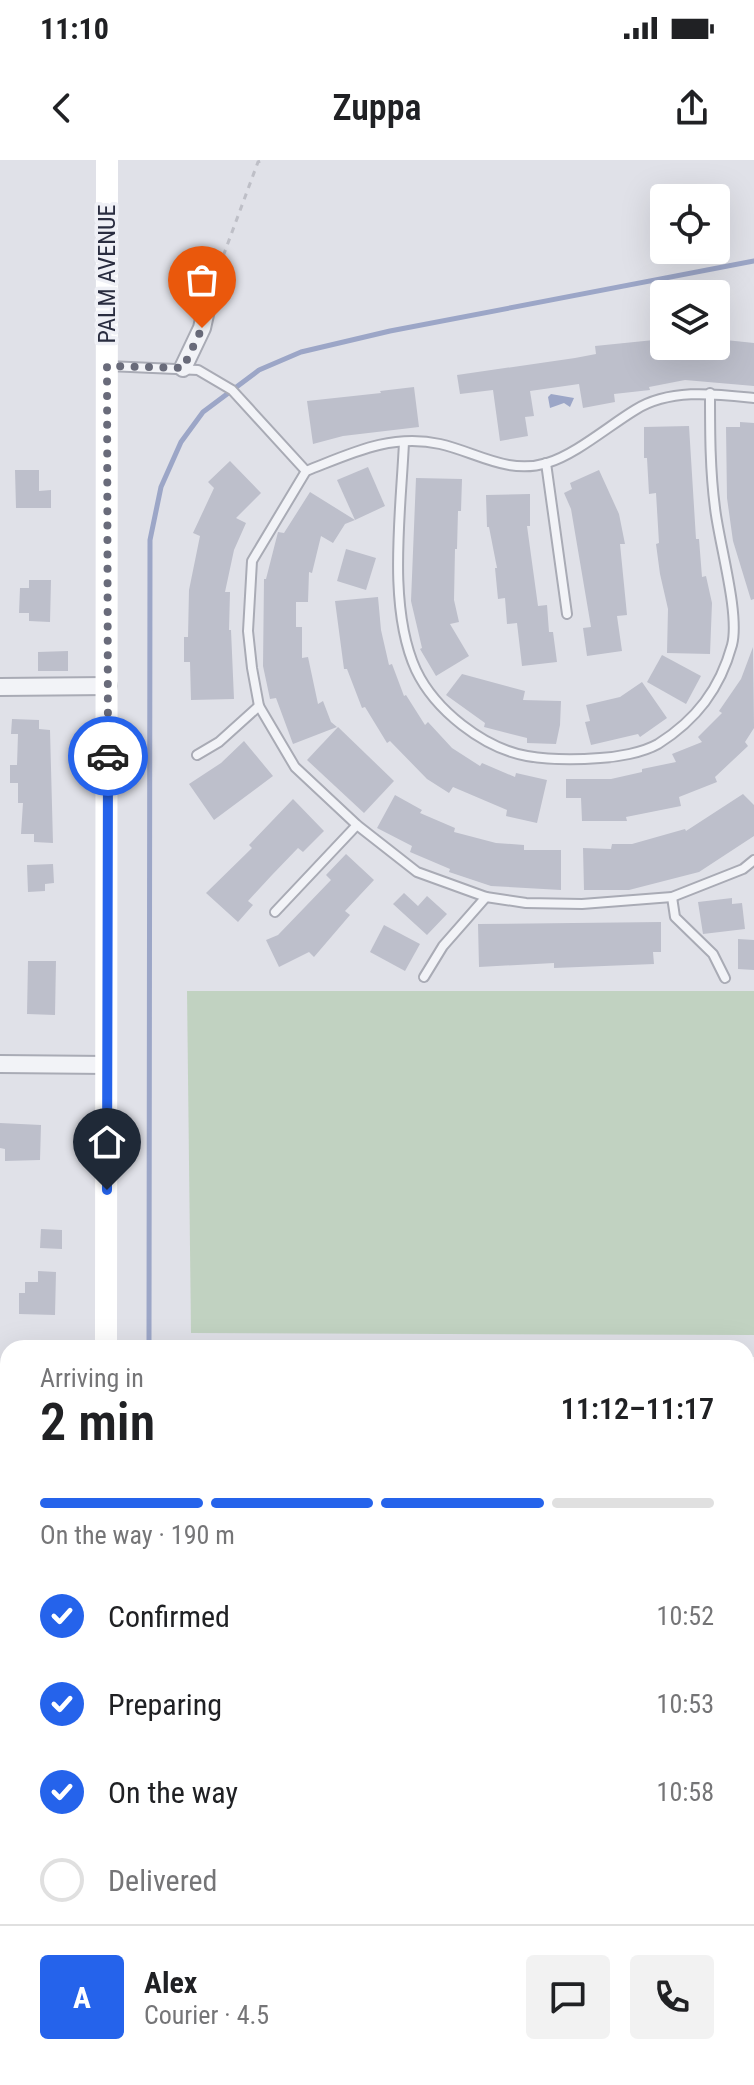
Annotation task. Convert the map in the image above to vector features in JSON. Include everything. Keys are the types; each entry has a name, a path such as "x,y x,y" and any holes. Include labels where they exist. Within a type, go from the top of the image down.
{"street":[{"name":"PALM AVENUE","path":"106,1340 107,160"},
{"path":"183,368 202,328 210,292"},
{"path":"0,687 108,686"},
{"path":"0,1064 107,1065"}],"lane":[{"path":"107,366 198,370 230,389 306,471"},
{"path":"404,442 399,537 400,611 411,657 432,698 487,740 525,755 576,760 614,757 655,746 706,704 733,643 734,617 715,510 709,454 710,393"},
{"path":"754,398 710,393 670,397 637,408 608,430 546,463 515,466 494,463 439,444 404,442 350,451 306,471 252,561 248,631 259,706 295,767 357,825 417,872 486,897 526,903 582,904 672,897 743,869 754,860"},
{"path":"546,463 567,614"},
{"path":"197,755 219,742 259,706"},
{"path":"275,912 357,825"},
{"path":"424,977 443,946 486,897"},
{"path":"672,897 675,917 713,954 725,978"}],"path":[{"path":"210,292 258,162 263,160"}],"green space":[{"path":"187,991 754,991 754,1335 191,1333"}],"water":[{"path":"551,394 574,398 570,407 564,403 550,408 548,397"}],"building":[{"path":"650,340 650,360 730,360 730,340 754,343 754,386 685,380 649,387 650,390 614,394 615,402 583,408 579,384 530,391 534,416 525,417 528,436 500,441 493,390 460,394 457,375 596,354 595,346"},
{"path":"414,387 419,427 343,436 313,444 307,401"},
{"path":"740,422 754,423 754,599 751,600 733,541 727,498 726,427 740,427"},
{"path":"689,426 696,539 699,539 702,577 706,576 712,603 710,654 667,653 668,609 656,544 659,543 656,493 649,494 647,458 644,458 644,427"},
{"path":"230,461 261,493 236,518 246,523 234,550 225,592 230,592 229,630 234,699 191,700 190,662 184,662 184,637 188,637 189,590 200,536 193,533 214,488 208,482"},
{"path":"368,467 385,506 355,520 337,480"},
{"path":"15,470 39,470 39,491 51,490 51,508 16,508"},
{"path":"599,470 619,514 625,544 620,544 627,615 617,616 622,651 587,656 583,628 591,627 571,509 564,493 572,489 570,483"},
{"path":"416,478 462,479 455,549 454,600 459,622 450,624 469,656 436,676 420,649 411,601"},
{"path":"310,492 355,520 345,524 333,543 321,536 312,573 309,572 308,602 296,602 296,627 302,627 302,658 308,657 318,704 323,701 331,722 337,727 293,744 276,698 270,699 263,666 264,579 278,532 284,533"},
{"path":"530,494 530,526 527,526 538,606 547,605 549,632 553,632 557,662 522,666 517,623 507,624 505,598 498,599 497,568 487,527 486,495"},
{"path":"346,549 376,558 366,590 337,581"},
{"path":"29,580 51,580 50,622 29,621 29,613 19,613 20,588 29,588"},
{"path":"378,597 389,665 392,664 404,696 425,725 428,722 452,748 480,766 482,763 515,777 516,773 547,780 537,823 506,816 507,810 453,787 449,793 427,779 390,741 387,743 365,707 362,708 347,669 344,669 335,601"},
{"path":"753,647 754,728 745,742 748,746 715,777 717,782 679,797 681,806 626,817 627,821 582,821 581,798 566,798 566,779 611,779 676,762 672,754 702,742 698,737 722,713 719,711 741,679"},
{"path":"68,651 68,671 38,671 38,652"},
{"path":"662,655 701,676 686,704 647,682"},
{"path":"462,674 525,691 523,700 561,701 556,744 527,743 527,738 484,727 485,723 446,695"},
{"path":"642,682 667,718 640,737 638,734 591,745 585,722 590,721 586,705 620,697"},
{"path":"12,719 39,720 39,729 50,730 53,843 34,842 34,834 21,834 23,803 18,803 18,783 10,783 10,765 17,765 18,734 11,734"},
{"path":"338,727 394,781 364,813 307,760"},
{"path":"244,741 273,776 214,820 189,784 221,763"},
{"path":"743,794 754,805 754,836 699,872 629,890 584,890 583,848 611,849 612,844 632,844 686,831"},
{"path":"395,795 422,810 420,813 455,828 454,832 496,843 524,845 524,850 561,850 561,890 491,886 449,872 450,869 410,852 412,846 377,828"},
{"path":"293,799 324,831 303,852 298,848 272,875 248,901 253,905 238,922 206,893 252,848 249,845"},
{"path":"346,854 374,880 345,911 350,915 314,957 309,952 279,967 266,940 278,935 331,880 326,875"},
{"path":"53,864 54,883 45,884 45,891 28,892 27,865"},
{"path":"404,893 418,906 427,896 447,914 427,935 393,904"},
{"path":"732,898 732,904 742,903 745,929 703,934 698,902"},
{"path":"661,922 661,952 653,952 654,964 554,968 554,963 479,967 478,924"},
{"path":"384,925 420,944 405,971 370,952"},
{"path":"738,939 754,940 754,970 738,969"},
{"path":"28,961 56,961 55,1015 27,1014"},
{"path":"0,1123 41,1125 40,1160 5,1161 5,1149 0,1148"},
{"path":"41,1229 62,1230 62,1249 40,1248"},
{"path":"38,1271 56,1272 55,1315 19,1314 19,1293 25,1293 25,1282 38,1282"}],"waterway":[{"path":"149,1340 150,540 161,487 181,442 203,412 259,370 301,352 390,331 754,261"}],"way so far":[{"path":"108,756 107,366 183,368 202,328"}],"route":[{"path":"107,1190 108,756"}]}
